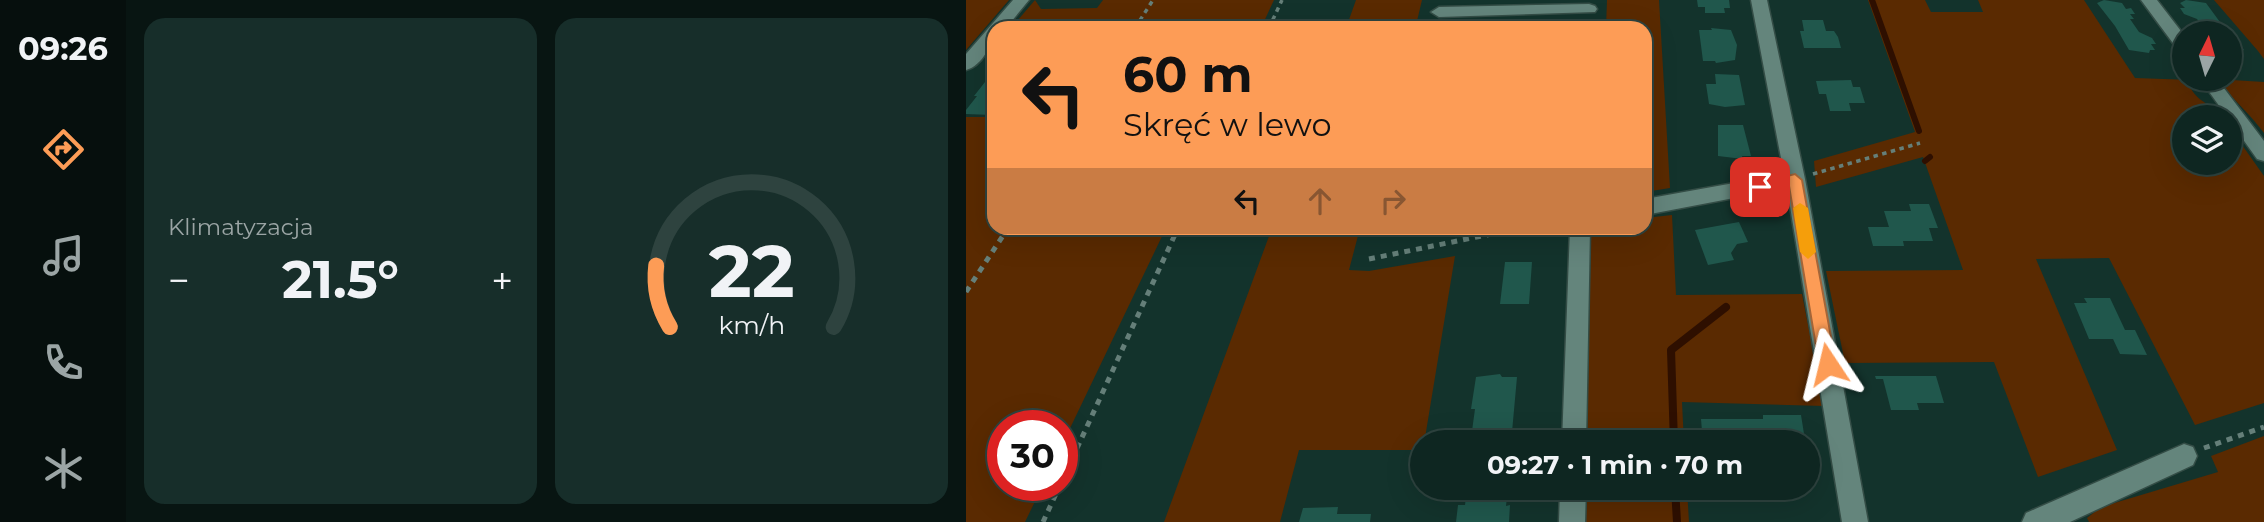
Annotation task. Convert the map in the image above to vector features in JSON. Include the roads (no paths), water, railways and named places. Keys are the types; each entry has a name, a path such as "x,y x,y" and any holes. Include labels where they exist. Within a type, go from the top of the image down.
{"street":[{"path":"1004,21 1021,0"},
{"path":"1759,0 1795,180 1856,522"},
{"path":"2149,0 2172,30"},
{"path":"1439,12 1589,5"},
{"path":"966,65 987,40"},
{"path":"2217,91 2264,154"},
{"path":"1652,206 1795,180"},
{"path":"1574,430 1580,235"},
{"path":"2052,519 2184,456"},
{"path":"1572,522 1573,500"}],"waterway":[{"path":"1872,0 1919,131"},
{"path":"1925,161 1930,157"},
{"path":"1674,430 1671,350 1726,307"},
{"path":"1676,500 1677,522"}]}
